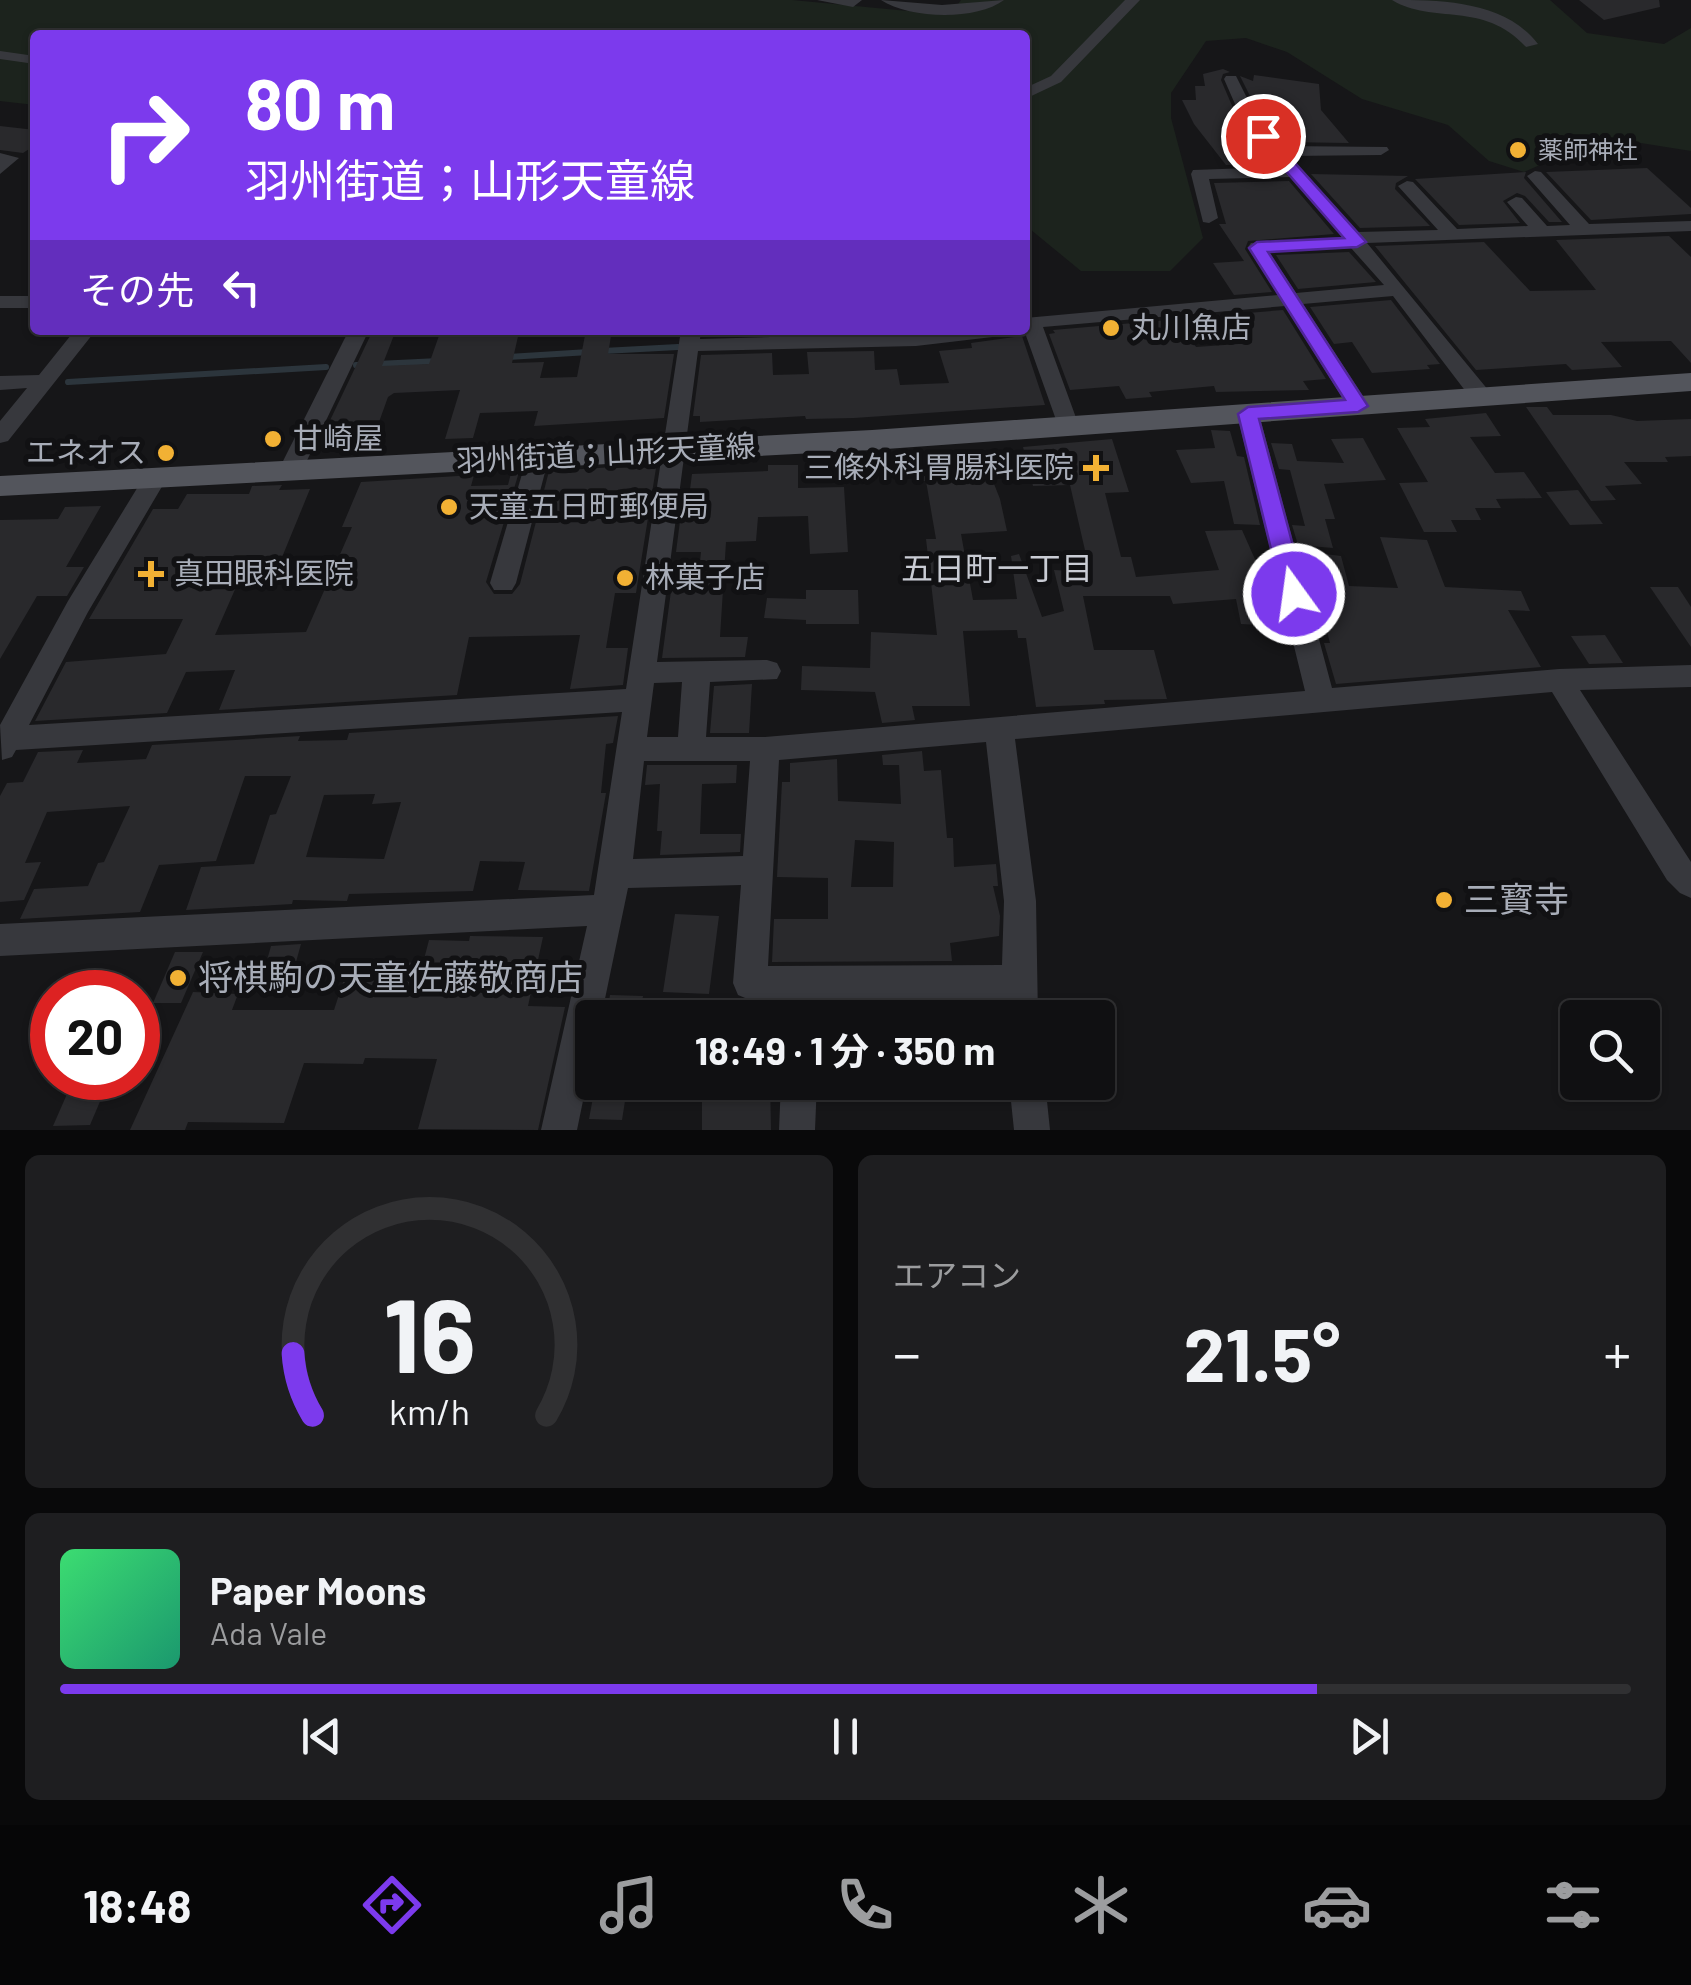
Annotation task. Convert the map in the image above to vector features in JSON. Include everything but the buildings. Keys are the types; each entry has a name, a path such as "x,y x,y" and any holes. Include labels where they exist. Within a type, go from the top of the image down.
{"main road":[{"name":"羽州街道；山形天童線","path":"0,486 1068,426 1691,382"}],"street":[{"path":"824,0 855,0"},
{"path":"888,0 981,9 997,0"},
{"path":"1030,92 1056,79 1133,0"},
{"path":"1400,0 1503,20 1522,28 1530,44"},
{"path":"0,55 30,59"},
{"path":"1231,80 1250,120 1398,290 1481,396"},
{"path":"1276,151 1380,150"},
{"path":"4,162 30,160"},
{"path":"1209,218 1199,174 1296,172"},
{"path":"1535,176 1583,229"},
{"path":"1408,186 1451,234"},
{"path":"1516,202 1542,230"},
{"path":"1358,406 1257,248 1451,234 1691,226"},
{"path":"1030,323 1398,290"},
{"path":"1030,328 1068,426"},
{"path":"0,436 82,335"},
{"path":"290,471 356,335"},
{"path":"559,1130 616,874 690,338 916,340 959,335"},
{"path":"0,383 42,382"},
{"path":"1248,414 1322,702"},
{"path":"502,583 538,457"},
{"path":"2,743 154,478"},
{"path":"691,748 697,671"},
{"path":"2,743 640,686 697,671 767,671"},
{"path":"632,749 765,749 1560,680 1691,676"},
{"path":"1560,680 1678,870 1691,884"},
{"path":"999,728 1020,901 1020,1000"},
{"path":"765,749 750,983 802,1000 1018,981"},
{"path":"616,874 758,870"},
{"path":"0,940 608,910"},
{"path":"797,1130 798,1100"},
{"path":"1030,1100 1032,1130"}],"shaded area":[{"path":"0,0 792,0 950,15 961,0 1550,0 1587,33 1664,44 1691,28 1691,151 1603,137 1524,172 1489,161 1448,125 1362,99 1287,52 1246,38 1206,41 1171,93 1171,118 1203,238 1170,271 1081,271 1030,229 1030,30 30,30 30,104 0,101"}],"waterway":[{"path":"603,351 678,347"},
{"path":"508,357 589,352"},
{"path":"356,365 439,361"},
{"path":"68,382 326,367"}],"place":[{"name":"薬師神社","path":"1518,150"},
{"name":"丸川魚店","path":"1111,328"},
{"name":"甘崎屋","path":"273,439"},
{"name":"エネオス","path":"166,453"},
{"name":"三條外科胃腸科医院","path":"1096,468"},
{"name":"天童五日町郵便局","path":"449,507"},
{"name":"真田眼科医院","path":"151,574"},
{"name":"林菓子店","path":"625,578"},
{"name":"三寳寺","path":"1444,900"},
{"name":"将棋駒の天童佐藤敬商店","path":"178,978"}],"district":[{"name":"五日町一丁目","path":"997,569"}],"route":[{"path":"1263,136 1357,242 1257,248 1358,406 1248,414 1294,594"}]}
